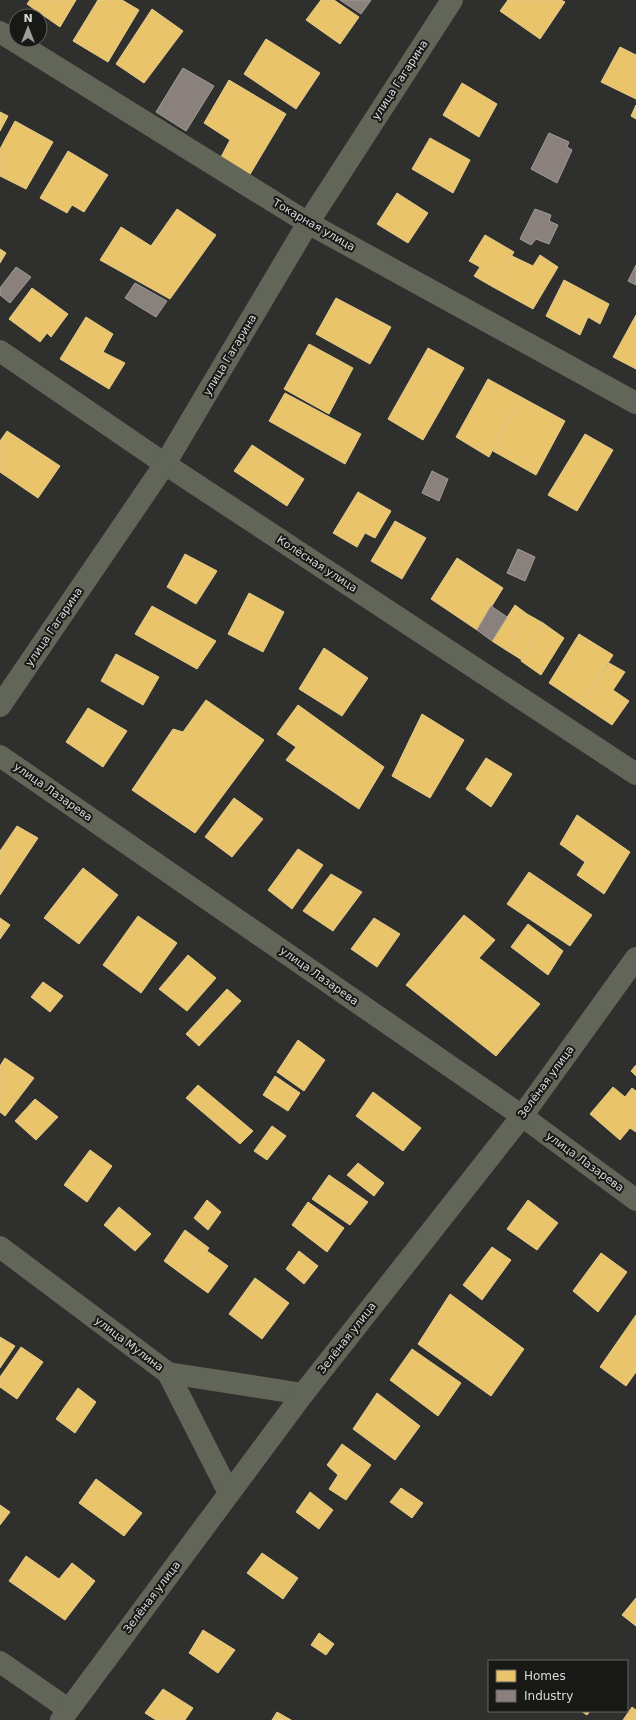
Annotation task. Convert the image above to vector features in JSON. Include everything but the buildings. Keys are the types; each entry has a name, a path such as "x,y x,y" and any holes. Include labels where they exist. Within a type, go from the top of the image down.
{"street":[{"name":"улица Гагарина","path":"0,706 166,464 308,223 452,0"},
{"name":"Токарная улица","path":"0,32 308,223 636,403"},
{"name":"Колёсная улица","path":"0,351 166,464 636,774"},
{"name":"улица Лазарева","path":"0,756 522,1116 636,1200"},
{"name":"Зелёная улица","path":"65,1715 303,1394 522,1116 636,958"},
{"name":"улица Мулина","path":"0,1247 168,1373 303,1394"},
{"path":"168,1373 230,1493"},
{"path":"0,1662 65,1715"}]}
